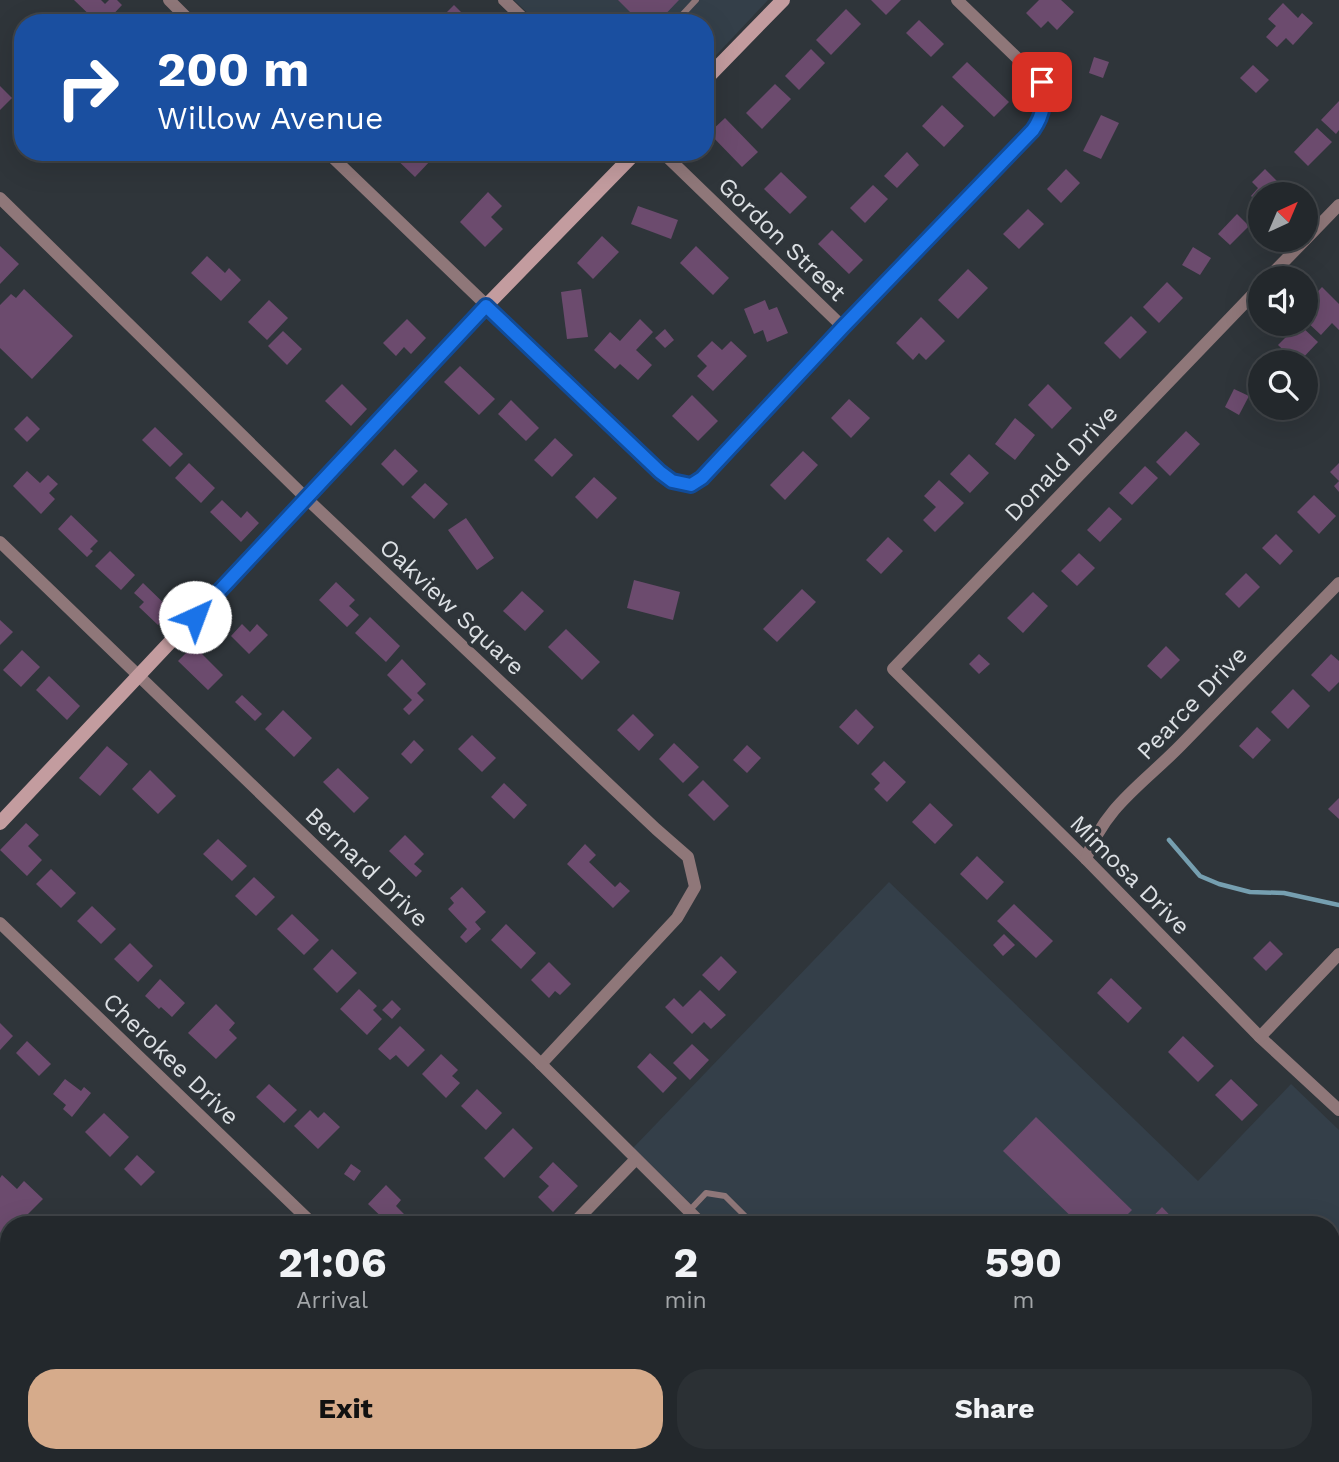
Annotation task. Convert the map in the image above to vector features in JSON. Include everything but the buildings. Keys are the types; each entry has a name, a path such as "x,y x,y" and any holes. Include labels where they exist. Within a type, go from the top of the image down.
{"street":[{"path":"169,0 183,14"},
{"path":"504,0 518,14"},
{"path":"714,71 783,0"},
{"path":"336,161 660,472 672,481 691,485 702,478 1042,118 1042,82 957,0"},
{"path":"0,822 140,677 486,306 627,161"},
{"name":"Gordon Street","path":"671,161 843,327"},
{"name":"Oakview Square","path":"0,198 307,499 688,857 695,887 677,918 541,1064"},
{"path":"1318,227 1339,205"},
{"path":"1280,266 1293,252"},
{"name":"Donald Drive","path":"893,669 1248,299"},
{"name":"Bernard Drive","path":"0,542 541,1064 694,1216"},
{"name":"Pearce Drive","path":"1086,859 1094,838 1113,809 1154,772 1339,583"},
{"name":"Mimosa Drive","path":"893,669 1086,859 1261,1037 1339,1110"},
{"name":"Cherokee Drive","path":"0,923 305,1216"},
{"path":"1261,1037 1339,954"},
{"path":"581,1216 636,1159"}],"lane":[{"path":"683,14 696,0"},
{"path":"689,1211 706,1193 725,1196 745,1216"}],"shaded area":[{"path":"514,0 768,0 714,57 714,14 529,14"},
{"path":"889,882 1198,1181 1291,1084 1339,1130 1339,1216 703,1216 633,1148"}],"waterway":[{"path":"1169,840 1200,876 1219,884 1250,892 1284,893 1339,905"}],"route":[{"path":"195,617 486,306 660,472 672,481 685,486 691,485 702,478 1033,130 1042,118 1042,82"}]}
